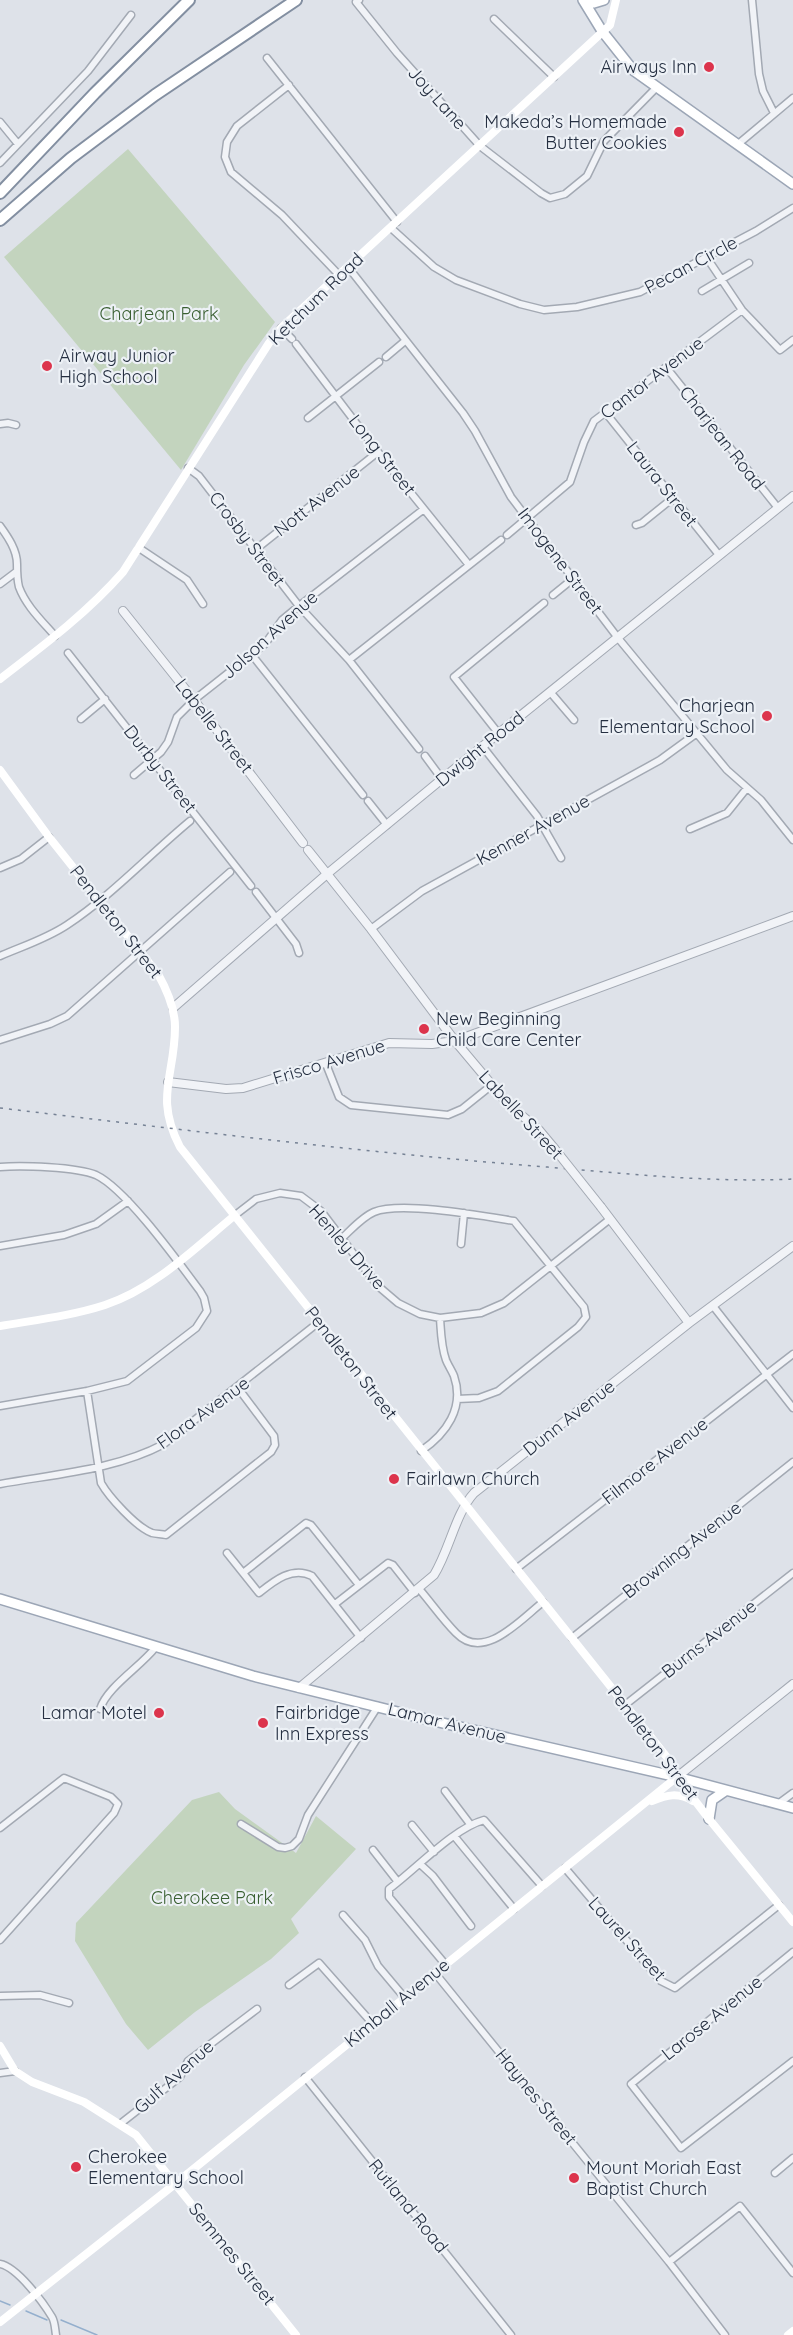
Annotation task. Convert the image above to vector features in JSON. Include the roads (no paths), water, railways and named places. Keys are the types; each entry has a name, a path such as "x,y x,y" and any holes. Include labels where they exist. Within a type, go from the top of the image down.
{"highway":[{"path":"0,193 95,93 189,0"},
{"path":"0,220 71,158 155,94 296,0"}],"main road":[{"path":"584,0 594,3 604,0"},
{"path":"584,0 602,31 630,67 656,88 793,184"},
{"name":"Ketchum Road","path":"0,679 106,592 123,572 188,468 281,328 610,25 616,0"},
{"name":"Pendleton Street","path":"0,770 49,837 158,974 173,1008 175,1028 166,1108 172,1132 180,1147 670,1761 677,1777 699,1806 793,1922"},
{"path":"0,1326 68,1314 106,1304 142,1288 234,1216"},
{"name":"Lamar Avenue","path":"0,1599 155,1648 299,1688 677,1777 793,1808"},
{"name":"Kimball Avenue","path":"0,2322 176,2184 677,1777"},
{"path":"709,1819 712,1800 725,1791"},
{"path":"645,1803 680,1794 699,1806"},
{"name":"Semmes Street","path":"0,2046 15,2071 32,2082 84,2102 141,2140 296,2335"},
{"path":"788,2335 793,2331"}],"street":[{"name":"Joy Lane","path":"359,0 356,2 397,53 480,146 550,198 565,194 587,176 604,141 656,88"},
{"path":"752,0 759,74 763,91 774,113"},
{"path":"0,163 88,71 131,15"},
{"path":"494,19 554,77"},
{"name":"Pecan Circle","path":"267,58 394,225 434,267 456,280 520,304 544,310 577,307 640,292 707,258 793,208"},
{"path":"289,85 237,126 226,142 225,157 231,172 282,215 339,275"},
{"path":"737,145 793,98"},
{"path":"0,122 18,144"},
{"path":"707,258 742,310 780,350 793,340"},
{"path":"702,291 749,263"},
{"name":"Imogene Street","path":"348,267 469,422 500,480 618,638 727,770 761,800 793,840"},
{"name":"Cantor Avenue","path":"507,535 570,482 594,421 742,310"},
{"name":"Long Street","path":"281,328 294,341 378,452 469,565"},
{"path":"386,357 405,341"},
{"path":"308,418 379,362"},
{"name":"Charjean Road","path":"666,367 778,508"},
{"name":"Laura Street","path":"605,412 719,555"},
{"path":"0,424 16,425"},
{"name":"Nott Avenue","path":"255,550 378,452"},
{"name":"Crosby Street","path":"188,468 199,476 299,606 349,660 419,749"},
{"path":"636,525 642,523 673,498"},
{"name":"Dwight Road","path":"173,1008 327,874 442,779 778,508 791,501"},
{"name":"Jolson Avenue","path":"134,775 153,760 168,742 177,717 194,700 265,644 282,621 299,606 424,509"},
{"path":"0,526 12,545 17,563 19,586 30,607 55,636"},
{"path":"349,660 501,540"},
{"path":"139,548 187,580 203,604"},
{"path":"0,584 16,572"},
{"path":"553,595 574,578"},
{"path":"499,734 454,677 544,603"},
{"name":"Labelle Street","path":"123,611 303,843"},
{"name":"Durby Street","path":"68,652 251,886"},
{"path":"252,655 387,825"},
{"path":"551,693 573,720"},
{"path":"81,719 105,699"},
{"name":"Kenner Avenue","path":"371,929 422,891 660,760 697,733"},
{"path":"483,747 542,825 561,858"},
{"path":"425,756 442,779"},
{"path":"690,829 727,813 747,788"},
{"path":"0,956 44,938 68,925 190,821"},
{"path":"0,868 21,859 49,837"},
{"name":"Labelle Street","path":"308,850 455,1041 507,1103 538,1130 554,1148 689,1323"},
{"path":"0,1040 67,1016 230,872"},
{"path":"256,892 296,944 300,953"},
{"name":"Frisco Avenue","path":"168,1082 226,1089 243,1088 389,1043 432,1044 455,1041 793,916"},
{"path":"326,1064 339,1097 351,1105 448,1115 462,1109 492,1085"},
{"path":"0,1167 77,1171 96,1175 128,1201 204,1298 207,1311 201,1323 136,1376 118,1384 87,1392 0,1406"},
{"name":"Henley Drive","path":"234,1216 256,1199 280,1194 301,1196 321,1211 378,1286 398,1303 420,1314 440,1318 480,1313 504,1303 610,1219"},
{"path":"0,1246 64,1235 96,1224 128,1201"},
{"path":"341,1239 373,1212 393,1208 464,1213 514,1221 584,1307 586,1317 578,1328 498,1391 479,1398 457,1400"},
{"path":"461,1244 464,1213"},
{"name":"Dunn Avenue","path":"299,1688 434,1575 445,1557 464,1504 474,1492 689,1323 793,1246"},
{"path":"713,1306 793,1408"},
{"path":"421,1451 437,1440 446,1429 454,1415 457,1400 455,1378 446,1359 442,1343 440,1318"},
{"name":"Flora Avenue","path":"0,1484 99,1466 143,1455 164,1444 319,1322"},
{"name":"Filmore Avenue","path":"516,1569 793,1354"},
{"path":"87,1392 101,1483 108,1496 151,1533 166,1535 271,1452 275,1445 274,1436 238,1388"},
{"name":"Browning Avenue","path":"572,1638 793,1462"},
{"path":"243,1573 306,1523 359,1585"},
{"path":"227,1553 260,1593 282,1576 292,1573 312,1576 361,1638"},
{"path":"335,1604 388,1563 393,1565 457,1635 468,1642 483,1644 497,1638 543,1602"},
{"name":"Burns Avenue","path":"625,1705 793,1573"},
{"path":"100,1709 103,1698 145,1661 155,1648"},
{"name":"Kimball Avenue","path":"677,1777 793,1684"},
{"path":"241,1824 278,1847 285,1848 295,1844 308,1815 378,1706"},
{"path":"0,1828 64,1778 111,1797 118,1804 114,1813 0,1940"},
{"path":"445,1791 470,1824"},
{"path":"778,1804 793,1793"},
{"path":"445,1964 389,1897 389,1889 434,1852 470,1824 484,1820 542,1886"},
{"path":"412,1825 434,1852"},
{"path":"455,1837 514,1909"},
{"path":"373,1850 398,1882"},
{"path":"420,1864 434,1876 471,1926"},
{"name":"Laurel Street","path":"565,1868 661,1981 675,1988 779,1905"},
{"path":"343,1915 365,1940 378,1966 404,1997"},
{"name":"Larose Avenue","path":"793,1952 631,2084 681,2148 793,2061"},
{"path":"289,1985 319,1963 372,2023"},
{"name":"Haynes Street","path":"435,1973 669,2262 725,2335"},
{"path":"0,1996 40,1995 69,2003"},
{"name":"Gulf Avenue","path":"120,2124 180,2077 188,2061 258,2009"},
{"path":"0,2073 15,2071"},
{"name":"Rutland Road","path":"305,2077 512,2335"},
{"path":"775,2173 793,2158"},
{"path":"669,2262 740,2206 793,2274"},
{"path":"0,2264 6,2265 19,2275 53,2318 56,2335"}],"waterway":[{"path":"0,2301 10,2305"},
{"path":"26,2311 47,2320"},
{"path":"61,2320 97,2335"}],"railway":[{"path":"0,1108 268,1140 468,1160 728,1180 793,1179"}],"place":[{"name":"Airways Inn","path":"709,67"},
{"name":"Makeda’s Homemade Butter Cookies","path":"679,132"},
{"name":"Airway Junior High School","path":"47,366"},
{"name":"Charjean Elementary School","path":"767,716"},
{"name":"New Beginning Child Care Center","path":"424,1029"},
{"name":"Fairlawn Church","path":"394,1479"},
{"name":"Lamar Motel","path":"159,1713"},
{"name":"Fairbridge Inn Express","path":"263,1723"},
{"name":"Cherokee Elementary School","path":"76,2167"},
{"name":"Mount Moriah East Baptist Church","path":"574,2178"}],"park label":[{"name":"Charjean Park","path":"159,314"},
{"name":"Cherokee Park","path":"212,1898"}]}
